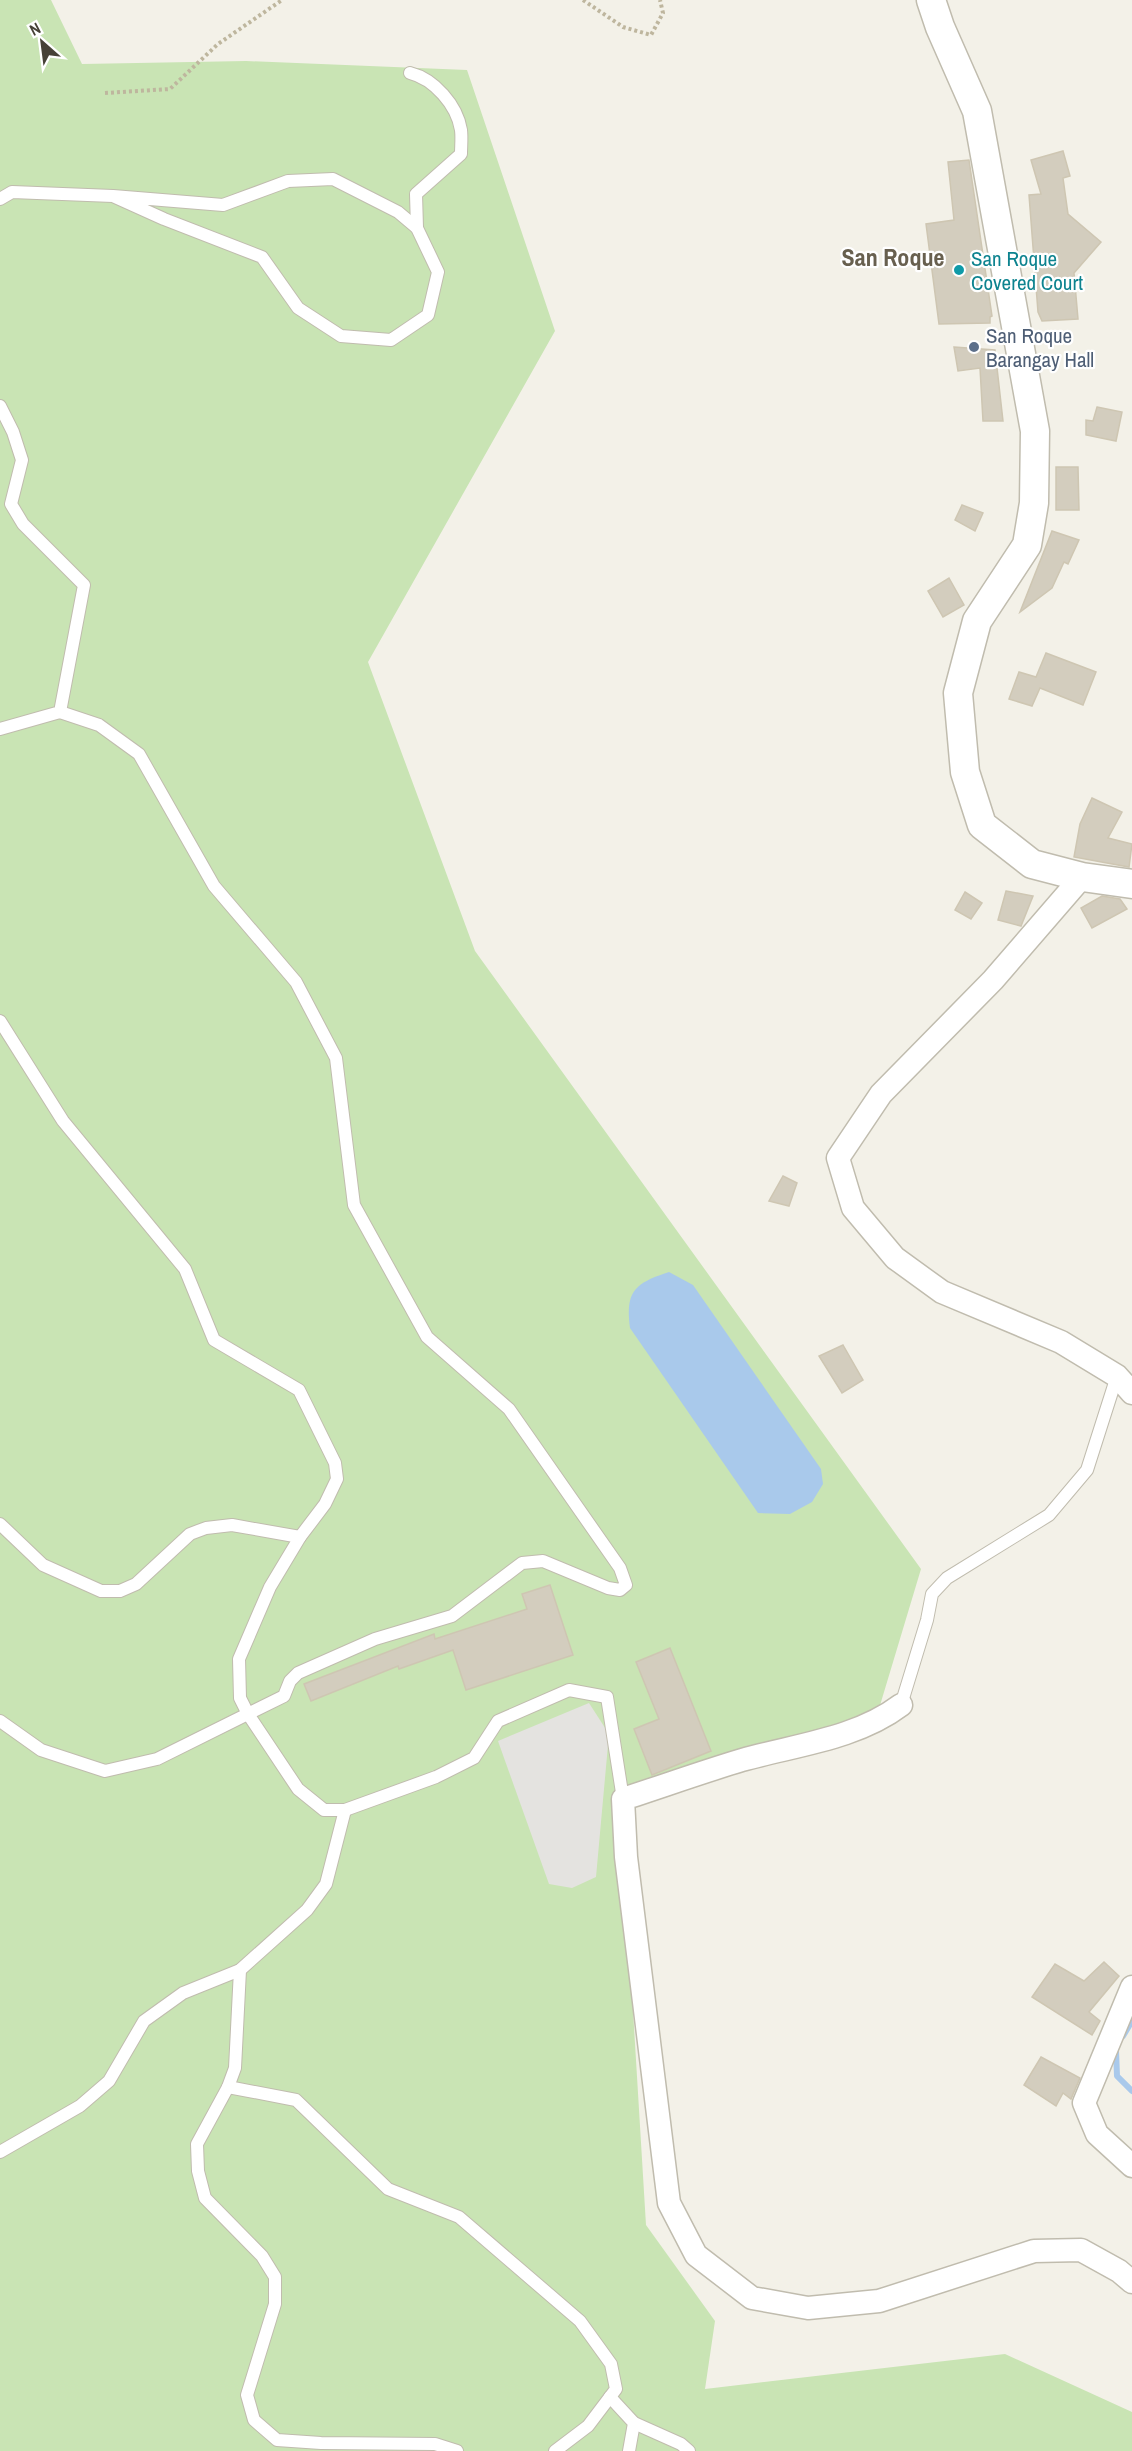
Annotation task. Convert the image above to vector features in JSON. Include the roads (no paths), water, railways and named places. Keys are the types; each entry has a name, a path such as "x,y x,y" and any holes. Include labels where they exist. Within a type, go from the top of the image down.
{"street":[{"path":"931,0 940,27 977,111 1035,431 1034,503 1027,544 978,621 958,693 965,772 982,825 1032,864 1082,877 1132,884"},
{"path":"1082,877 993,980 881,1094 838,1158 853,1208 895,1258 942,1293 1060,1342 1117,1376 1132,1393"},
{"path":"901,1705 882,1719 856,1730 741,1761 623,1798 626,1857 669,2203 696,2255 752,2298 808,2308 879,2301 1034,2251 1081,2250 1119,2271 1132,2282"},
{"path":"626,1857 649,1790"},
{"path":"1132,1987 1084,2103 1097,2134 1132,2166"}],"lane":[{"path":"113,196 164,219 262,256 298,308 341,336 391,340 428,315 438,272 417,228 416,194 461,154 461,129 445,95 421,76 410,73"},
{"path":"0,199 12,192 113,196 224,205 288,181 333,179 398,212 417,228"},
{"path":"0,406 13,432 22,460 11,504 23,524 84,585 60,712"},
{"path":"0,729 60,712 99,725 140,754 214,886 296,982 336,1058 354,1205 427,1337 509,1409 621,1568 626,1585 620,1590 608,1588 543,1561 522,1563 452,1616 375,1640 298,1673 290,1681 284,1696 157,1759 105,1771 41,1750 0,1721"},
{"path":"0,1021 63,1121 185,1269 214,1340 299,1390 334,1463 337,1479 325,1504 300,1537 270,1587 239,1659 240,1698 298,1790 324,1810 345,1810 436,1777 474,1758 498,1721 569,1689 607,1697 623,1798"},
{"path":"901,1705 927,1620 932,1594 947,1578 1050,1515 1087,1470 1117,1376"},
{"path":"0,1524 43,1564 101,1591 120,1591 136,1584 190,1534 206,1528 232,1525 300,1537"},
{"path":"0,2152 80,2106 109,2081 144,2021 183,1993 240,1970 307,1910 326,1884 345,1810"},
{"path":"240,1970 235,2068 228,2087 197,2144 198,2171 204,2198 262,2256 275,2277 275,2304 247,2395 254,2420 277,2440 321,2443 435,2444 457,2451"},
{"path":"228,2087 296,2100 388,2189 459,2217 580,2321 611,2364 616,2390 588,2426 555,2451"},
{"path":"610,2397 634,2423 681,2444 689,2451"},
{"path":"629,2451 634,2423"}],"water":[{"path":"669,1272 693,1285 821,1469 823,1484 812,1502 790,1514 758,1513 630,1328 629,1305 635,1290 648,1280"}],"waterway":[{"path":"1123,2036 1132,2021"},
{"path":"1116,2050 1117,2076 1132,2091"}],"place":[{"name":"San Roque Covered Court","path":"959,270"},
{"name":"San Roque Barangay Hall","path":"974,347"}],"district":[{"name":"San Roque","path":"893,257"}]}
